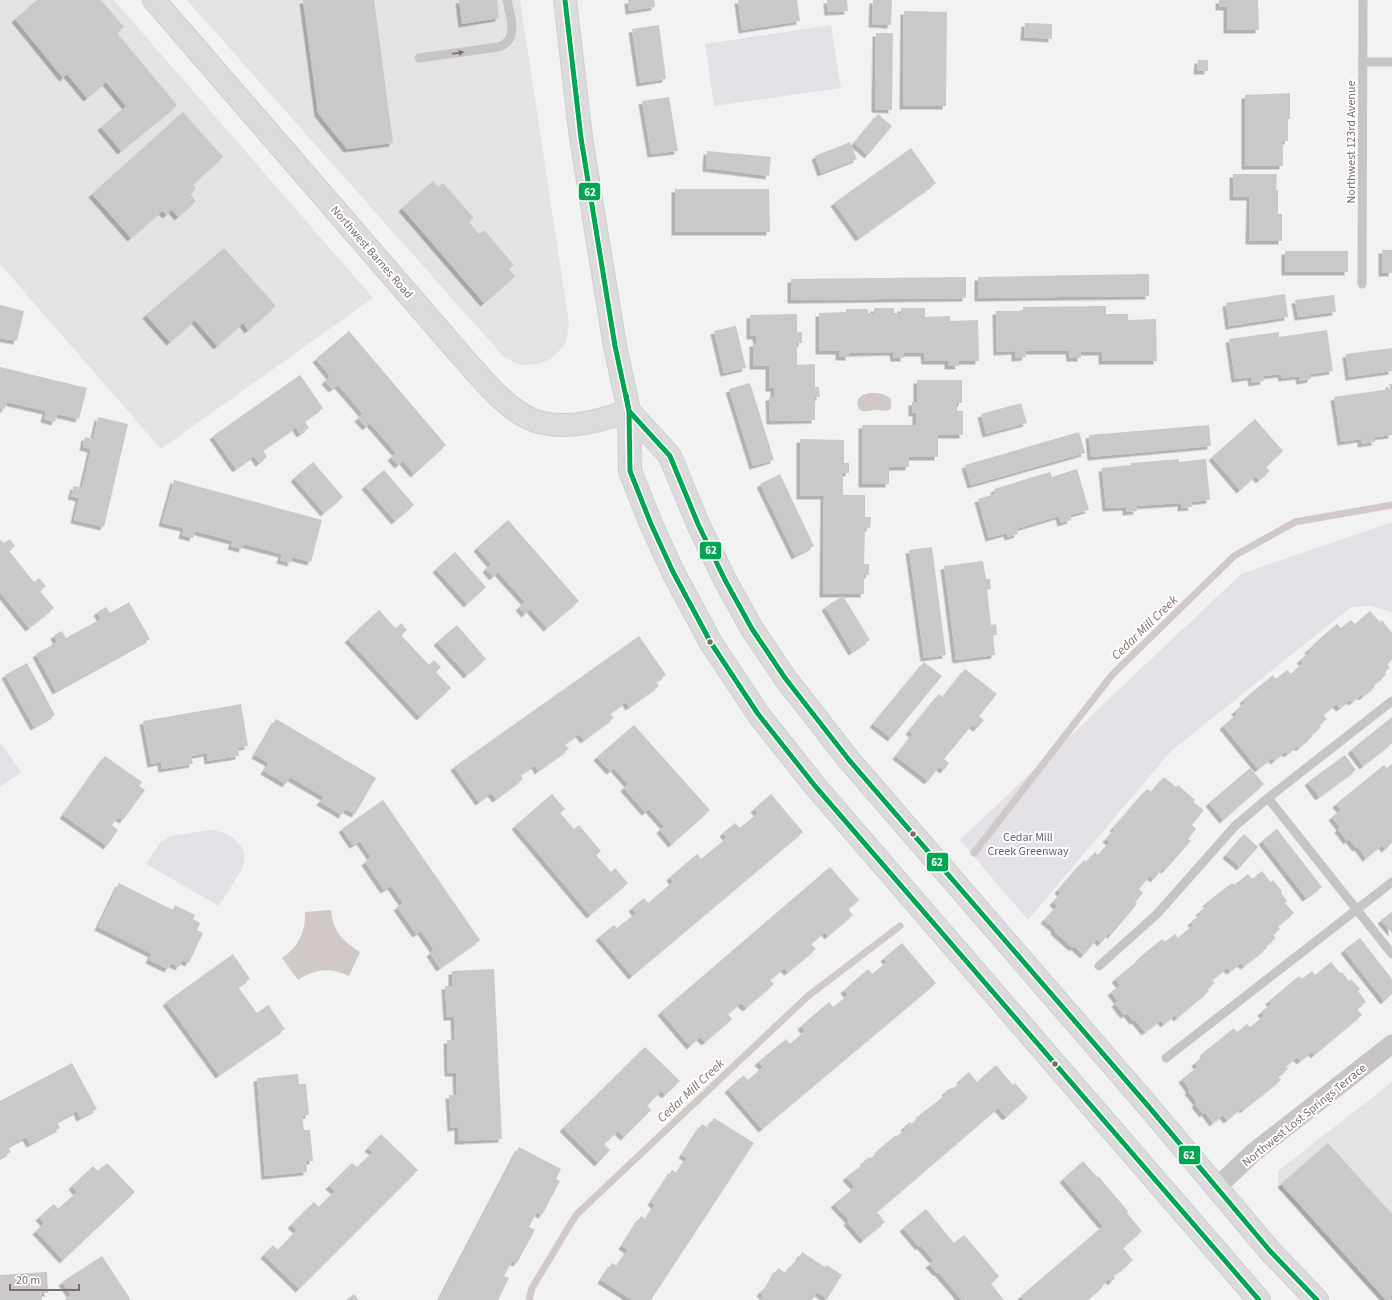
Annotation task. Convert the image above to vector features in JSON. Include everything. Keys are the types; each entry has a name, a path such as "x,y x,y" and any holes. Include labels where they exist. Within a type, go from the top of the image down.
{"main road":[{"name":"Northwest Barnes Road","path":"154,0 496,394 532,420 547,424 564,425 586,423 629,411"},
{"path":"565,0 581,138 615,346 629,411 630,471 651,524 711,643 758,714 820,792 1259,1300"},
{"path":"629,411 670,456 698,524 725,580 752,629 785,678 854,766 1104,1054 1270,1251 1317,1300"}],"street":[{"name":"Northwest Lost Springs Terrace","path":"1217,1188 1254,1152 1392,1044"}],"lane":[{"path":"419,58 499,47 507,42 512,31 507,0"},
{"name":"Northwest 123rd Avenue","path":"1362,284 1363,0"},
{"path":"1363,62 1392,62"},
{"path":"1099,966 1157,914 1235,826 1268,798 1392,701"},
{"path":"1268,798 1392,954"},
{"path":"1166,1058 1392,882"}],"shaded area":[{"path":"0,0 114,0 373,298 161,449 0,264"},
{"path":"187,0 520,0 569,323 566,342 559,351 551,359 538,364 524,365 513,362 503,356"},
{"path":"869,393 881,394 891,399 890,409 886,411 860,410 858,406 859,398"},
{"path":"331,910 336,930 343,939 360,952 349,976 335,971 323,970 310,973 298,980 282,958 297,944 300,938 304,926 305,912"},
{"path":"1392,1082 1392,1300 1381,1300 1278,1187 1278,1171"}],"green space":[{"path":"831,25 841,88 714,106 705,44"},
{"name":"Cedar Mill Creek Greenway","path":"1392,522 1392,612 1371,606 1351,607 1171,751 1028,920 960,840 1241,574"},
{"path":"0,742 21,772 0,787"},
{"path":"210,830 230,836 240,844 244,857 243,867 219,906 146,864 160,843 171,836"}],"building":[{"path":"37,0 101,0 124,27 117,33 177,105 121,151 101,127 126,106 106,82 87,98 67,74 63,78 15,19"},
{"path":"303,0 374,0 393,143 347,149 318,113"},
{"path":"459,0 497,0 499,18 462,24"},
{"path":"628,0 654,0 655,7 629,11"},
{"path":"738,0 797,0 800,21 742,30"},
{"path":"827,0 847,0 848,11 828,12"},
{"path":"873,0 892,0 891,25 872,24"},
{"path":"1219,0 1258,0 1259,30 1227,30 1227,7 1219,7"},
{"path":"904,11 947,12 946,106 903,106"},
{"path":"1025,23 1052,24 1052,39 1024,37"},
{"path":"659,25 666,79 640,83 632,29"},
{"path":"876,33 893,33 892,110 875,109"},
{"path":"1198,60 1208,60 1208,71 1197,71"},
{"path":"1290,93 1288,141 1283,141 1283,166 1245,166 1245,95"},
{"path":"669,97 678,151 651,154 642,101"},
{"path":"183,112 223,157 193,184 196,189 190,194 196,201 178,217 172,210 166,215 162,211 131,238 92,194"},
{"path":"878,114 892,126 868,155 854,143"},
{"path":"850,142 857,159 821,173 815,156"},
{"path":"911,148 936,183 859,238 834,203"},
{"path":"707,151 771,157 769,176 706,168"},
{"path":"1233,174 1277,174 1276,190 1278,190 1278,214 1282,214 1282,241 1249,241 1250,197 1233,197"},
{"path":"433,181 438,187 443,183 474,218 469,222 479,234 484,230 514,265 509,269 515,276 484,303 402,208"},
{"path":"675,189 769,189 770,232 675,232"},
{"path":"224,248 276,306 248,330 243,323 217,346 195,320 170,342 146,315"},
{"path":"1382,250 1392,250 1392,273 1382,273"},
{"path":"1285,251 1348,251 1348,272 1285,272"},
{"path":"1149,274 1149,296 978,298 978,277"},
{"path":"966,277 966,298 791,300 791,279"},
{"path":"1285,294 1288,317 1229,326 1226,303"},
{"path":"1334,295 1336,312 1298,317 1295,300"},
{"path":"0,305 24,311 17,341 0,338"},
{"path":"1106,306 1106,314 1128,314 1128,320 1156,319 1157,361 1102,361 1102,352 1081,352 1081,358 1070,358 1069,351 1025,351 1026,357 1015,358 1015,351 997,352 996,311 1023,311 1023,307"},
{"path":"874,308 894,308 894,313 901,313 901,308 925,308 925,317 950,316 950,321 978,320 979,361 958,361 959,366 948,366 948,361 925,361 924,353 904,353 904,358 894,358 893,352 849,353 849,357 839,357 839,351 819,351 819,313 846,312 846,309 868,309 868,313 874,313"},
{"path":"797,314 797,332 802,332 802,343 797,343 797,365 815,364 815,387 819,387 820,397 815,397 815,420 770,421 769,397 774,397 774,388 769,388 769,366 753,366 753,343 757,343 756,336 750,336 750,315"},
{"path":"736,326 746,368 724,373 714,331"},
{"path":"1327,330 1333,371 1311,374 1311,379 1300,381 1299,376 1282,378 1281,374 1263,376 1264,381 1252,383 1251,377 1235,379 1229,339 1279,332 1279,337"},
{"path":"349,331 446,445 414,474 403,461 398,465 391,457 396,453 370,423 366,427 358,418 363,414 338,385 332,389 325,381 330,376 316,359"},
{"path":"1392,348 1392,371 1349,377 1346,354"},
{"path":"0,367 87,388 79,419 57,414 55,422 44,419 46,411 7,402 5,409 0,408"},
{"path":"300,375 323,408 305,421 309,428 300,434 296,427 263,450 267,457 259,463 254,456 236,469 213,436"},
{"path":"917,380 962,380 962,403 957,403 957,411 963,411 963,435 938,435 938,457 909,457 909,467 889,467 889,484 862,484 862,425 916,425 916,413 912,413 912,402 917,402"},
{"path":"750,383 774,460 753,466 729,389"},
{"path":"1389,384 1392,384 1392,435 1375,437 1375,442 1361,444 1361,439 1341,442 1334,397 1390,389"},
{"path":"1021,403 1027,423 986,434 981,414"},
{"path":"98,417 128,424 104,527 74,520 79,498 71,496 74,486 82,488 91,449 83,447 85,437 93,439"},
{"path":"1255,419 1283,451 1266,467 1270,471 1259,480 1256,476 1240,490 1212,457"},
{"path":"1209,425 1211,446 1091,457 1089,435"},
{"path":"1079,432 1085,453 971,485 965,465"},
{"path":"800,439 844,440 844,463 849,463 849,473 843,473 843,495 865,495 865,517 871,517 870,528 865,528 864,564 869,564 869,575 864,575 864,594 823,594 824,496 800,496"},
{"path":"1179,459 1179,462 1206,459 1210,500 1191,502 1192,507 1181,508 1181,503 1136,506 1137,511 1126,512 1126,507 1106,508 1102,468 1131,465 1131,463"},
{"path":"313,462 343,497 324,513 294,478"},
{"path":"1077,469 1089,510 1070,515 1071,520 1061,523 1059,516 1016,529 1018,534 1008,537 1007,533 989,538 978,499 995,494 994,489 1050,472 1052,477"},
{"path":"384,470 414,505 395,521 365,486"},
{"path":"780,474 814,546 795,556 760,484"},
{"path":"174,480 322,520 311,562 292,557 291,563 280,560 282,554 244,544 242,549 231,546 233,541 195,531 193,538 182,535 184,528 162,523"},
{"path":"508,520 579,601 547,628 530,609 525,614 519,607 525,602 498,572 493,577 486,569 491,564 477,548"},
{"path":"0,539 4,543 10,539 15,546 9,551 34,582 39,578 46,586 40,591 54,608 29,628 0,592"},
{"path":"932,547 946,655 924,658 909,550"},
{"path":"455,552 486,587 467,604 436,569"},
{"path":"983,561 986,579 990,579 991,589 987,590 991,625 996,624 997,635 993,635 995,655 956,660 944,566"},
{"path":"843,596 870,640 852,652 825,607"},
{"path":"129,602 150,639 56,691 36,654 57,642 54,635 62,631 66,638 101,619 97,612 106,607 110,613"},
{"path":"379,610 396,629 401,623 407,630 401,635 429,665 434,660 441,667 436,672 451,688 420,717 348,639"},
{"path":"1370,611 1380,622 1382,620 1392,633 1392,660 1387,664 1390,668 1384,672 1386,675 1374,685 1375,687 1362,697 1361,695 1352,702 1350,700 1340,708 1336,704 1323,715 1327,719 1319,725 1321,727 1299,748 1298,746 1287,754 1285,752 1274,761 1272,758 1258,769 1223,726 1237,714 1235,711 1245,703 1243,700 1273,675 1276,679 1287,670 1291,674 1303,663 1300,660 1310,652 1308,650 1337,624 1341,628 1351,620 1355,624"},
{"path":"457,625 486,659 467,675 437,642"},
{"path":"639,636 666,675 656,682 659,686 629,707 626,702 610,713 614,718 584,740 579,734 565,744 569,749 538,771 535,765 520,775 523,779 496,799 491,793 479,802 454,767"},
{"path":"924,662 942,676 891,738 873,724"},
{"path":"27,663 55,715 34,727 5,675"},
{"path":"965,669 997,694 979,716 984,720 977,728 972,725 944,759 949,763 944,770 939,767 928,781 896,756 913,734 909,731 939,694 943,697"},
{"path":"241,704 248,746 238,748 239,756 208,761 207,753 191,756 193,764 162,769 161,762 151,764 143,721"},
{"path":"1392,717 1392,743 1363,766 1351,750"},
{"path":"276,719 376,778 355,814 345,809 342,815 320,802 324,797 290,777 286,784 264,771 269,763 255,755"},
{"path":"634,725 710,810 672,844 660,830 664,826 649,809 645,812 624,788 628,784 614,768 610,771 597,757"},
{"path":"1345,755 1356,770 1319,797 1308,782"},
{"path":"105,756 142,782 139,786 145,790 123,820 118,817 112,825 118,830 107,846 63,815"},
{"path":"1392,764 1392,843 1385,849 1382,845 1366,858 1358,847 1356,848 1349,839 1347,841 1338,829 1340,827 1332,817 1341,810 1336,804 1384,765 1387,768"},
{"path":"1250,768 1264,784 1223,820 1209,803"},
{"path":"1164,777 1176,787 1178,785 1195,800 1193,802 1204,810 1192,825 1196,829 1188,839 1191,841 1165,870 1163,868 1154,879 1150,876 1139,889 1143,893 1135,902 1137,904 1111,935 1109,933 1101,943 1097,939 1084,955 1074,946 1073,948 1044,920 1057,906 1053,902 1061,893 1058,890 1084,860 1086,862 1095,852 1098,855 1110,842 1106,839 1115,829 1113,828 1147,789 1151,792"},
{"path":"552,794 565,809 560,813 574,829 579,825 601,851 596,855 611,872 615,868 628,883 590,915 515,826"},
{"path":"771,794 803,832 632,976 599,937 614,925 617,928 636,913 632,908 644,898 648,903 673,882 670,877 697,854 701,859 727,838 723,833 735,823 740,828 758,813 754,809"},
{"path":"383,800 480,940 440,968 430,953 434,950 421,931 416,934 397,907 403,903 391,886 384,890 365,862 371,857 360,841 353,845 342,829"},
{"path":"1277,829 1322,887 1306,898 1262,841"},
{"path":"1244,834 1258,847 1240,867 1226,855"},
{"path":"830,867 859,900 848,909 853,915 828,936 825,932 811,944 816,949 788,972 784,968 770,980 774,984 746,1008 741,1003 728,1014 732,1019 705,1042 700,1037 690,1046 661,1012"},
{"path":"1262,871 1271,882 1273,880 1282,891 1281,893 1287,901 1285,903 1294,913 1278,926 1280,929 1273,935 1276,938 1266,946 1267,948 1244,966 1241,963 1230,971 1227,968 1212,980 1215,983 1207,989 1209,991 1177,1018 1175,1015 1164,1024 1161,1020 1145,1032 1127,1013 1124,1015 1115,1003 1118,1001 1111,992 1120,985 1115,979 1162,939 1165,942 1175,934 1178,938 1193,925 1191,922 1201,914 1199,912 1208,905 1206,903 1232,883 1234,885 1248,874 1252,879"},
{"path":"119,883 173,910 175,905 195,915 193,919 200,923 197,930 203,933 189,963 182,960 179,967 171,963 168,969 149,960 152,954 98,927"},
{"path":"1392,912 1392,933 1381,920"},
{"path":"1360,938 1392,979 1392,994 1384,1001 1344,950"},
{"path":"902,943 936,983 762,1129 728,1089 744,1075 748,1080 763,1067 758,1062 786,1039 790,1044 805,1031 801,1026 829,1002 833,1007 848,995 844,990 868,969 872,974 887,962 884,958"},
{"path":"233,954 250,979 238,987 257,1013 268,1005 285,1029 219,1075 166,1002"},
{"path":"1331,962 1340,973 1342,972 1349,981 1351,979 1360,989 1358,991 1366,1002 1357,1009 1362,1015 1314,1055 1312,1052 1300,1061 1297,1057 1286,1066 1288,1069 1278,1077 1281,1080 1243,1110 1242,1108 1227,1120 1223,1115 1213,1123 1205,1112 1203,1114 1195,1104 1197,1102 1188,1091 1190,1090 1182,1079 1198,1067 1195,1063 1204,1055 1203,1053 1234,1028 1237,1032 1247,1024 1250,1027 1264,1016 1261,1012 1271,1004 1269,1001 1299,976 1302,979 1312,971 1315,975"},
{"path":"494,969 502,1139 458,1141 458,1127 451,1128 449,1095 457,1095 456,1073 448,1073 447,1040 455,1040 454,1017 447,1017 445,986 452,986 452,971"},
{"path":"645,1047 680,1081 665,1095 661,1091 647,1106 651,1110 624,1137 618,1131 604,1144 610,1150 598,1163 563,1128"},
{"path":"72,1063 97,1109 80,1118 77,1111 57,1122 60,1128 30,1144 26,1137 8,1147 11,1152 0,1158 0,1101"},
{"path":"996,1065 1013,1085 1015,1083 1028,1098 1006,1117 998,1108 877,1212 885,1222 863,1240 847,1222 849,1220 834,1204 855,1187 846,1177 865,1163 863,1162 869,1157 870,1159 896,1135 897,1136 906,1129 904,1127 910,1122 912,1124 920,1116 919,1115 947,1094 945,1092 961,1082 960,1080 969,1072 977,1082"},
{"path":"298,1074 299,1084 306,1084 309,1115 302,1116 304,1130 310,1130 313,1161 306,1161 307,1172 265,1176 257,1078"},
{"path":"714,1118 754,1143 651,1300 632,1300 601,1280 612,1263 617,1266 628,1250 622,1246 641,1216 646,1219 655,1205 651,1202 672,1170 677,1173 687,1158 682,1155 702,1124 708,1128"},
{"path":"381,1134 418,1170 299,1289 264,1255 273,1245 278,1250 297,1230 291,1225 314,1202 319,1207 335,1191 329,1186 352,1163 357,1167 373,1152 368,1148"},
{"path":"1328,1143 1392,1214 1392,1300 1386,1300 1281,1184"},
{"path":"519,1147 561,1169 556,1179 560,1181 542,1215 537,1212 529,1227 535,1230 517,1263 512,1261 504,1276 509,1278 498,1300 439,1300"},
{"path":"1083,1161 1128,1211 1127,1213 1142,1231 1123,1248 1133,1260 1113,1275 1115,1278 1111,1282 1109,1279 1102,1286 1103,1287 1087,1300 1024,1300 1021,1296 1103,1226 1063,1179"},
{"path":"107,1163 135,1192 63,1260 36,1231 44,1223 39,1217 54,1204 58,1209 77,1192 72,1186 93,1166 98,1171"},
{"path":"926,1209 954,1243 964,1235 999,1276 991,1284 1004,1300 962,1300 938,1272 937,1273 929,1264 934,1261 920,1245 919,1247 903,1228"},
{"path":"802,1252 825,1267 827,1265 842,1275 827,1299 817,1292 812,1300 760,1300 763,1295 760,1293 764,1288 766,1289 778,1268 786,1273 793,1263 795,1265"},
{"path":"102,1256 131,1300 68,1300 66,1298 71,1295 62,1282"},
{"path":"47,1272 48,1293 42,1293 42,1300 0,1300 0,1275"},
{"path":"354,1294 359,1300 346,1300"}],"waterway":[{"name":"Cedar Mill Creek","path":"974,853 1112,675 1234,556 1295,522 1392,505"},
{"name":"Cedar Mill Creek","path":"529,1300 532,1288 576,1215 808,996 900,926"}],"transit line":[{"name":"62","path":"565,0 581,138 615,346 629,411 670,456 698,524 725,580 752,629 785,678 849,760 1149,1107 1270,1251 1317,1300"},
{"name":"62","path":"626,395 629,411 630,471 651,524 673,572 711,643 758,714 815,786 1259,1300"}]}
